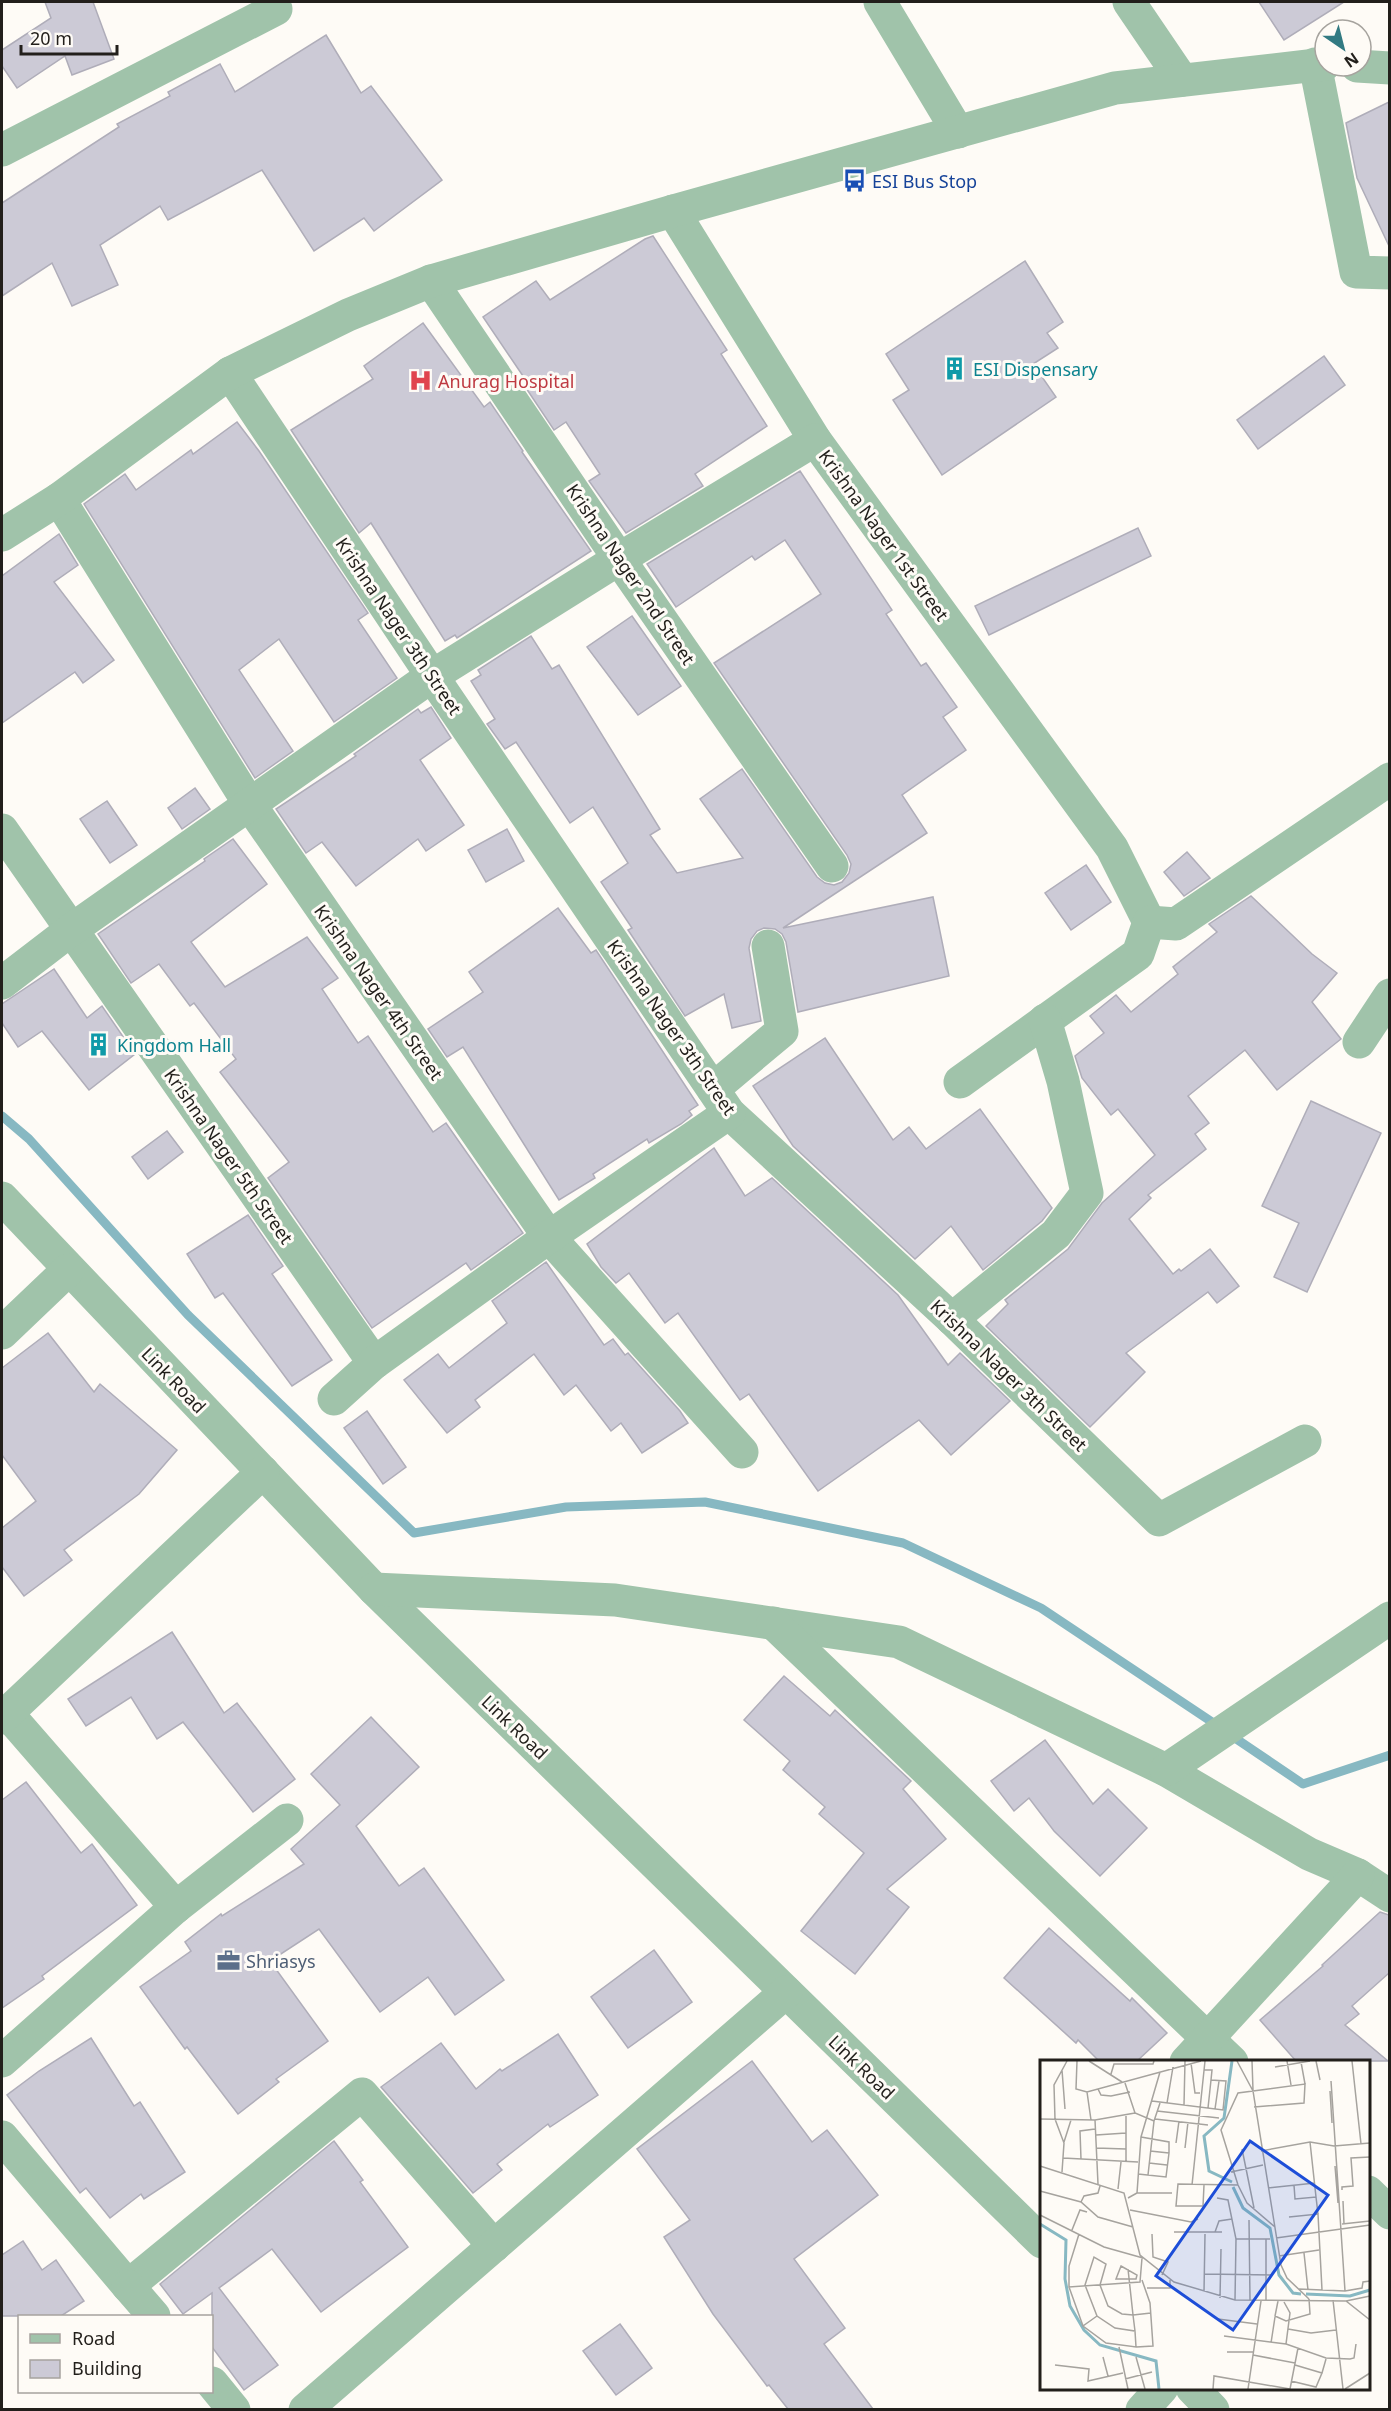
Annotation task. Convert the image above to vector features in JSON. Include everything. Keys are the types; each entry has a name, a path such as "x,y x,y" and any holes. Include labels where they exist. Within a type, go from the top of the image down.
{"street":[{"path":"880,2 958,132"},
{"path":"1129,2 1182,80"},
{"path":"2,150 276,9"},
{"path":"2,535 59,499 230,373 348,315 431,281 1115,88 1313,65"},
{"path":"1373,67 1389,68"},
{"path":"1322,78 1356,272 1389,273"},
{"name":"Krishna Nager 1st Street","path":"673,211 815,440 1112,848 1149,922"},
{"name":"Krishna Nager 2nd Street","path":"431,281 619,559 832,866"},
{"name":"Krishna Nager 3th Street","path":"230,373 432,676 721,1101 952,1319 1159,1521 1305,1441"},
{"path":"2,983 71,930 432,676 815,440"},
{"name":"Krishna Nager 4th Street","path":"59,499 250,805 549,1238 742,1452"},
{"path":"960,1082 1138,954 1149,922 1176,924 1389,778"},
{"name":"Krishna Nager 5th Street","path":"2,830 374,1363"},
{"path":"334,1399 374,1363 549,1238 721,1101 782,1031 768,946"},
{"path":"1359,1042 1389,995"},
{"path":"952,1319 1056,1234 1087,1193 1063,1081 1045,1020"},
{"name":"Link Road","path":"2,1198 68,1270 374,1589 786,1992 1037,2228"},
{"path":"2,1333 68,1270"},
{"path":"176,1907 4,1715 262,1472"},
{"path":"374,1589 615,1600 899,1642 1166,1770 1309,1854 1358,1875 1389,1896"},
{"path":"1166,1770 1389,1618"},
{"path":"773,1623 1232,2060"},
{"path":"2,2061 176,1907 287,1820"},
{"path":"1187,2060 1358,1875"},
{"path":"305,2409 786,1992"},
{"path":"128,2286 362,2094 494,2246"},
{"path":"2,2137 153,2315"},
{"path":"1370,2194 1389,2212"},
{"path":"213,2384 234,2409"},
{"path":"1142,2409 1160,2390"},
{"path":"1194,2390 1213,2409"}],"building":[{"path":"45,2 93,2 114,59 72,75 65,56 17,88 2,66 2,50 51,18"},
{"path":"1259,2 1344,2 1319,18 1313,18 1313,22 1284,40"},
{"path":"326,35 361,93 371,86 442,180 374,231 364,218 314,251 262,170 168,220 160,206 100,245 118,285 72,306 52,263 2,296 2,203 119,127 117,124 170,96 168,92 220,64 235,92"},
{"path":"1389,102 1389,246 1357,178 1346,123"},
{"path":"653,236 727,350 721,354 767,426 695,474 703,486 626,533 589,481 600,474 566,422 554,430 520,379 523,376 483,317 536,281 550,300"},
{"name":"ESI Dispensary","path":"1025,261 1063,322 1047,333 1058,348 1033,364 1056,397 942,475 893,400 909,390 886,354"},
{"path":"423,323 484,407 490,402 591,551 457,638 455,635 445,641 371,523 359,533 291,430 373,379 364,366"},
{"path":"1324,356 1345,385 1258,449 1237,420"},
{"path":"237,422 368,613 358,620 397,678 334,722 279,639 239,670 293,751 255,778 84,504 125,474 136,490 191,450 193,454"},
{"path":"800,471 892,610 886,614 921,666 926,663 957,707 943,717 966,750 902,795 927,833 783,928 933,897 949,976 798,1012 786,942 782,934 775,929 764,928 757,931 751,939 749,948 761,1021 732,1028 724,994 685,1016 628,930 632,928 601,882 628,863 593,807 570,823 516,742 505,749 487,724 495,719 471,681 481,675 478,670 531,636 552,669 559,665 660,829 650,835 677,873 743,858 700,799 742,769 817,877 825,883 834,885 842,882 849,873 851,864 847,855 714,663 821,594 785,540 755,560 752,556 676,607 647,564"},
{"path":"1138,528 1151,556 989,635 975,606"},
{"path":"59,534 78,565 54,582 114,660 83,683 75,672 2,723 2,576"},
{"path":"632,616 681,686 638,715 587,647"},
{"path":"431,707 451,738 420,760 464,825 426,851 418,839 356,886 322,842 306,853 276,809 356,756 354,754 418,709 421,713"},
{"path":"195,788 210,809 182,829 168,808"},
{"path":"107,801 137,845 110,863 80,819"},
{"path":"507,829 524,861 486,882 468,850"},
{"path":"233,839 267,884 191,942 225,987 307,937 338,978 322,989 358,1043 368,1036 433,1132 446,1123 523,1233 471,1270 466,1263 372,1328 268,1178 289,1162 220,1072 236,1059 194,1003 190,1006 159,964 131,983 98,934 205,861 204,859"},
{"path":"1187,852 1210,878 1184,896 1164,872"},
{"path":"1086,865 1111,902 1071,930 1045,893"},
{"path":"1251,896 1312,954 1337,973 1312,1002 1341,1039 1277,1090 1245,1050 1188,1096 1209,1123 1195,1134 1206,1149 1148,1195 1151,1198 1129,1219 1173,1274 1179,1269 1181,1271 1210,1249 1239,1286 1217,1303 1208,1292 1126,1353 1145,1372 1090,1427 986,1326 1008,1304 1005,1300 1068,1249 1102,1203 1155,1155 1118,1109 1111,1115 1082,1078 1075,1056 1104,1033 1090,1016 1116,995 1131,1012 1178,974 1173,967 1217,932 1209,924"},
{"path":"558,908 591,953 596,950 698,1105 689,1111 692,1115 681,1124 649,1143 647,1139 593,1174 595,1178 559,1200 463,1047 447,1057 428,1029 483,992 469,972"},
{"path":"54,969 87,1018 102,1006 135,1054 89,1090 42,1031 18,1047 2,1023 2,1004"},
{"path":"825,1038 893,1140 909,1127 926,1149 980,1109 1052,1208 1042,1221 983,1270 951,1226 915,1259 793,1146 753,1086"},
{"path":"1311,1101 1381,1133 1307,1292 1274,1277 1299,1223 1262,1206"},
{"path":"167,1131 183,1152 148,1179 132,1157"},
{"path":"714,1148 745,1196 772,1178 898,1295 948,1365 960,1353 1010,1401 951,1455 919,1420 818,1491 749,1394 740,1400 678,1313 665,1323 629,1273 616,1283 601,1267 587,1244"},
{"path":"248,1215 283,1266 272,1274 332,1360 292,1386 223,1293 215,1298 187,1254"},
{"path":"546,1262 604,1345 613,1339 625,1355 628,1353 680,1411 688,1423 642,1453 621,1423 611,1431 576,1385 564,1395 534,1354 475,1400 480,1407 447,1433 404,1380 438,1354 449,1368 507,1323 492,1301"},
{"path":"48,1333 94,1392 100,1384 177,1450 139,1494 64,1550 72,1560 24,1596 2,1567 2,1528 36,1501 2,1455 2,1368"},
{"path":"367,1411 406,1467 383,1484 344,1428"},
{"path":"172,1632 224,1713 237,1703 295,1779 253,1812 183,1722 157,1739 131,1697 86,1726 68,1699"},
{"path":"784,1676 830,1716 835,1710 911,1781 903,1789 946,1839 887,1889 909,1907 855,1974 801,1931 864,1853 819,1814 825,1807 783,1770 790,1761 744,1720"},
{"path":"371,1717 419,1767 356,1826 399,1886 424,1868 504,1980 455,2015 428,1977 380,2012 319,1929 270,1961 328,2041 276,2079 279,2082 238,2114 187,2047 185,2049 140,1987 191,1951 185,1942 221,1914 222,1916 304,1864 291,1849 340,1805 311,1774"},
{"path":"1045,1740 1093,1804 1108,1789 1147,1828 1100,1876 1054,1831 1029,1798 1014,1811 991,1781"},
{"path":"26,1782 81,1853 92,1844 137,1905 42,1976 44,1979 2,2008 2,1800"},
{"path":"1380,1912 1389,1915 1389,1973 1352,2006 1359,2014 1345,2025 1388,2061 1295,2060 1260,2020"},
{"path":"1049,1928 1130,2001 1132,1998 1167,2033 1138,2060 1098,2060 1078,2040 1076,2043 1004,1978"},
{"path":"654,1950 692,2002 628,2048 591,1997"},
{"path":"558,2034 598,2095 550,2127 548,2124 497,2164 502,2170 473,2193 381,2087 441,2043 476,2089 500,2069 502,2071"},
{"path":"91,2038 134,2106 140,2102 185,2172 144,2199 141,2194 110,2218 86,2188 80,2193 7,2095 39,2071"},
{"path":"752,2061 812,2142 827,2130 878,2195 794,2259 845,2328 824,2344 873,2409 788,2409 769,2385 767,2386 713,2314 664,2237 690,2220 637,2149"},
{"path":"334,2141 363,2180 360,2182 408,2247 321,2312 272,2249 219,2288 278,2365 244,2390 213,2348 212,2293 183,2314 160,2284"},
{"path":"23,2241 42,2270 56,2260 84,2301 63,2315 2,2316 2,2255"},
{"path":"620,2324 652,2368 616,2395 583,2351"}],"waterway":[{"path":"2,1116 29,1139 188,1315 414,1533 566,1507 705,1502 903,1543 1041,1608 1218,1726"},
{"path":"1229,1734 1303,1784 1390,1755"}],"place":[{"name":"ESI Bus Stop","path":"854,181"},
{"name":"ESI Dispensary","path":"955,369"},
{"name":"Anurag Hospital","path":"420,381"},
{"name":"Kingdom Hall","path":"99,1045"},
{"name":"Shriasys","path":"228,1961"}]}
